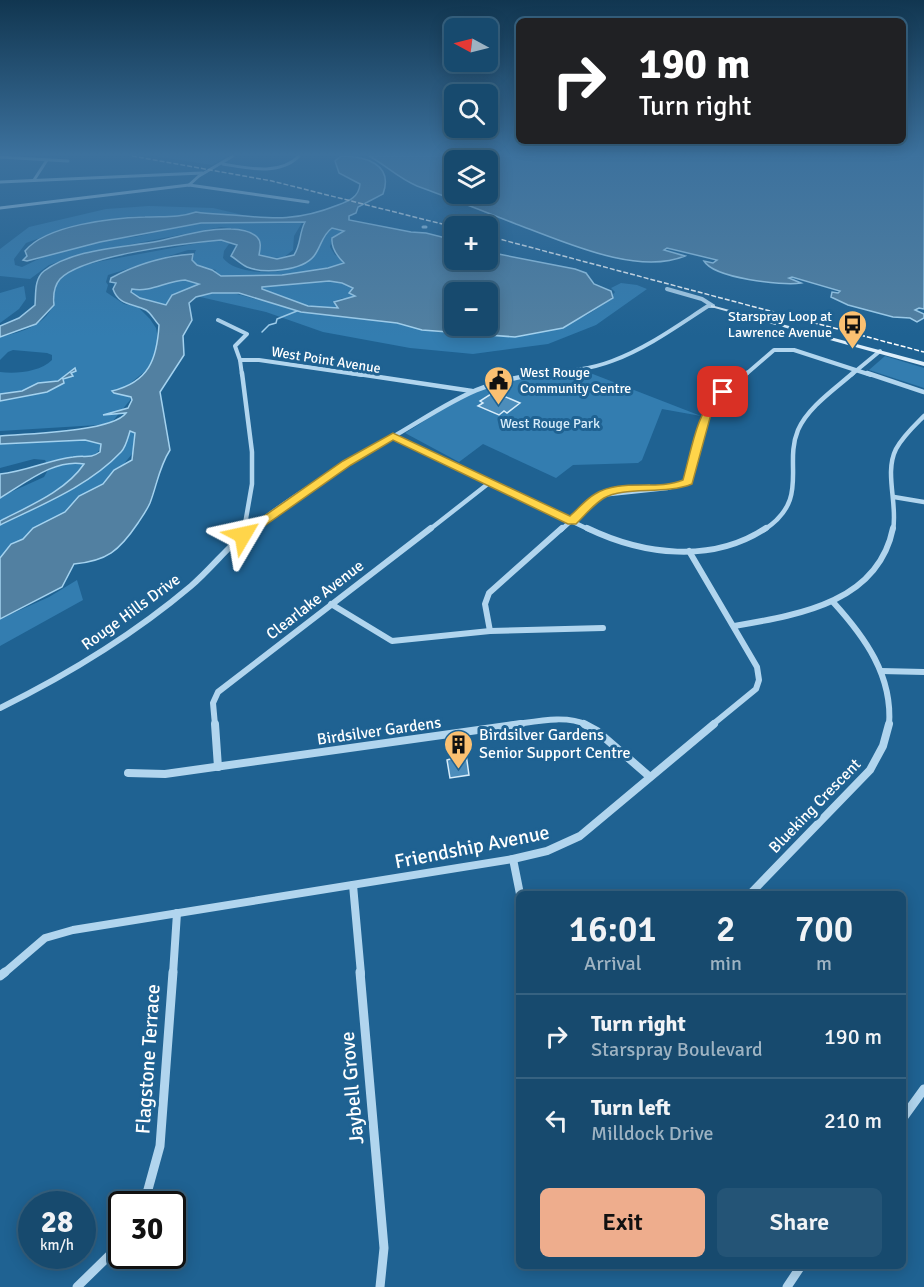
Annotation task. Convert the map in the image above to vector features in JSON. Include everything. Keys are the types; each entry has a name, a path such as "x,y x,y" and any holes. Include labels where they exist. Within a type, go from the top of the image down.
{"street":[{"path":"667,289 702,299 714,306 924,364"},
{"name":"Rouge Hills Drive","path":"0,708 88,660 184,591 243,535 347,463 393,436 486,384 584,369 616,360 644,346 708,306 714,306"},
{"path":"218,320 247,334 235,346 240,360 252,452 252,484 243,535"},
{"path":"490,631 485,604 489,593 600,495 619,490 675,487 688,482 706,414 712,403 774,350 794,350 924,392"},
{"path":"393,436 609,540 636,548 689,551 726,547 766,529 784,511 793,488 797,434 804,418 880,351"},
{"name":"West Point Avenue","path":"240,360 259,360 473,391"},
{"path":"734,626 787,617 832,602 856,587 880,563 893,535 892,457 897,447 924,416"},
{"name":"Clearlake Avenue","path":"218,767 213,703 218,692 489,483"},
{"path":"894,497 924,502"},
{"name":"Friendship Avenue","path":"0,976 45,938 73,930 513,859 547,852 580,836 756,689 759,680 757,667 689,551"},
{"name":"Blueking Crescent","path":"753,891 870,770 883,749 889,720 888,697 881,672 862,638 832,602"},
{"path":"331,604 393,641 490,631 603,628"},
{"path":"881,672 924,672"},
{"name":"Birdsilver Gardens","path":"128,773 165,774 549,720 580,722 597,731 650,777"},
{"path":"513,859 519,891"},
{"name":"Jaybell Grove","path":"353,885 384,1248 380,1287"},
{"name":"Flagstone Terrace","path":"148,1191 160,1146 177,913"},
{"path":"906,1114 924,1089"},
{"path":"77,1287 108,1256"},
{"path":"787,1287 799,1269"}],"green space":[{"path":"76,216 135,216 96,221 26,243 14,259 15,265 22,267 47,255 108,239 135,237 192,224 216,221 259,223 303,221 294,236 293,250 283,258 259,257 254,238 246,230 221,227 81,254 49,265 30,279 0,276 0,249 29,227"},
{"path":"138,216 247,216 260,219"},
{"path":"327,228 350,229 331,242 330,247 335,255 350,261 303,273 261,277 225,277 213,274 216,270 196,266 191,261 196,250 188,250 108,275 106,292 124,304 138,307 156,328 159,344 149,368 122,390 131,399 112,422 98,425 0,431 0,372 34,370 52,360 52,355 13,350 0,360 0,337 25,330 47,316 55,300 47,288 74,268 215,240 231,241 224,251 223,258 230,264 250,271 274,272 303,263"},
{"path":"163,272 200,283 171,297 168,306 171,311 133,296 127,286"},
{"path":"317,279 379,282 350,300 343,298 332,302 399,313 298,305 285,297 254,287"},
{"path":"621,283 647,289 596,325 548,344 473,354 410,348 323,332 266,312 196,296 211,291 226,291 299,311 444,326 444,336 498,336 498,332 527,335 575,321 608,300 615,292 611,288"},
{"path":"24,286 26,299 19,309 0,323 0,293"},
{"path":"885,356 924,368 924,388 869,370"},
{"name":"West Rouge Park","path":"585,371 701,416 662,409 642,460 638,463 573,465 556,478 483,444 459,462 405,433 458,400 490,386 530,377"},
{"path":"137,426 136,449 106,486 0,559 0,497 44,477 49,468 45,460 34,459 0,468 0,444 95,438 107,441 84,468 126,430"},
{"path":"77,580 83,600 0,646 0,619 49,597"}],"shaded area":[{"path":"176,216 349,216 349,220 426,233 444,238 444,270 498,270 498,254 586,273 594,284 611,291 613,298 563,328 515,337 498,336 498,282 444,282 444,332 422,330 397,323 301,312 239,293 212,293 196,297 189,303 192,320 183,336 184,355 160,392 170,450 146,511 125,541 111,553 85,563 74,564 62,587 0,619 0,558 11,544 23,539 33,528 65,512 79,496 103,484 114,470 132,460 135,433 130,431 123,450 94,475 64,494 0,525 0,521 57,490 84,464 73,463 51,468 0,498 0,474 77,456 93,455 100,452 101,444 85,440 0,444 0,436 67,431 118,419 126,413 103,415 128,408 132,400 131,397 112,391 135,382 149,367 156,348 159,325 146,310 119,298 113,289 116,283 110,282 111,278 151,262 193,254 192,260 197,265 221,276 282,275 328,268 344,263 335,252 332,238 344,231 332,228 326,234 314,256 301,265 282,270 247,267 231,256 237,245 221,240 136,252 90,263 60,279 54,291 54,305 36,324 0,337 0,326 19,318 35,305 36,287 41,274 56,263 84,253 222,229 245,231 254,235 260,243 259,255 277,259 294,255 305,222 201,223 100,242 27,261 23,260 27,256 25,251 48,235 98,221","holes":["185,280 199,284 172,295 166,305 140,298 131,292 132,289 152,288","329,281 353,288 349,293 355,296 334,302 338,308 308,306 262,289 262,287"]},
{"path":"498,216 924,216 924,309 915,310 924,314 924,318 917,322 910,318 893,317 848,305 831,297 832,292 840,291 792,277 789,278 801,283 764,282 734,276 710,267 704,261 713,263 717,260 667,248 664,250 685,256 666,261 645,262 622,259 577,247"},
{"path":"75,368 76,371 71,373 73,376 63,379 64,383 47,392 0,401 0,394 22,391 38,383 58,381"}],"building":[{"name":"West Rouge Community Centre","path":"494,392 520,403 507,413 504,411 499,415 478,406 483,403 480,401"},
{"name":"Birdsilver Gardens Senior Support Centre","path":"466,754 469,775 450,778 447,760"}],"waterway":[{"path":"262,332 269,325 276,323 277,319 297,311"}],"railway":[{"path":"411,216 444,224"},
{"path":"498,239 924,352"}],"place":[{"name":"Starspray Loop at Lawrence Avenue","path":"853,350"},
{"name":"West Rouge Community Centre","path":"499,406"},
{"name":"Birdsilver Gardens Senior Support Centre","path":"458,770"}],"route":[{"path":"243,535 347,463 393,436 572,521 600,495 619,490 675,487 688,482 706,414 712,403 723,392"}]}
